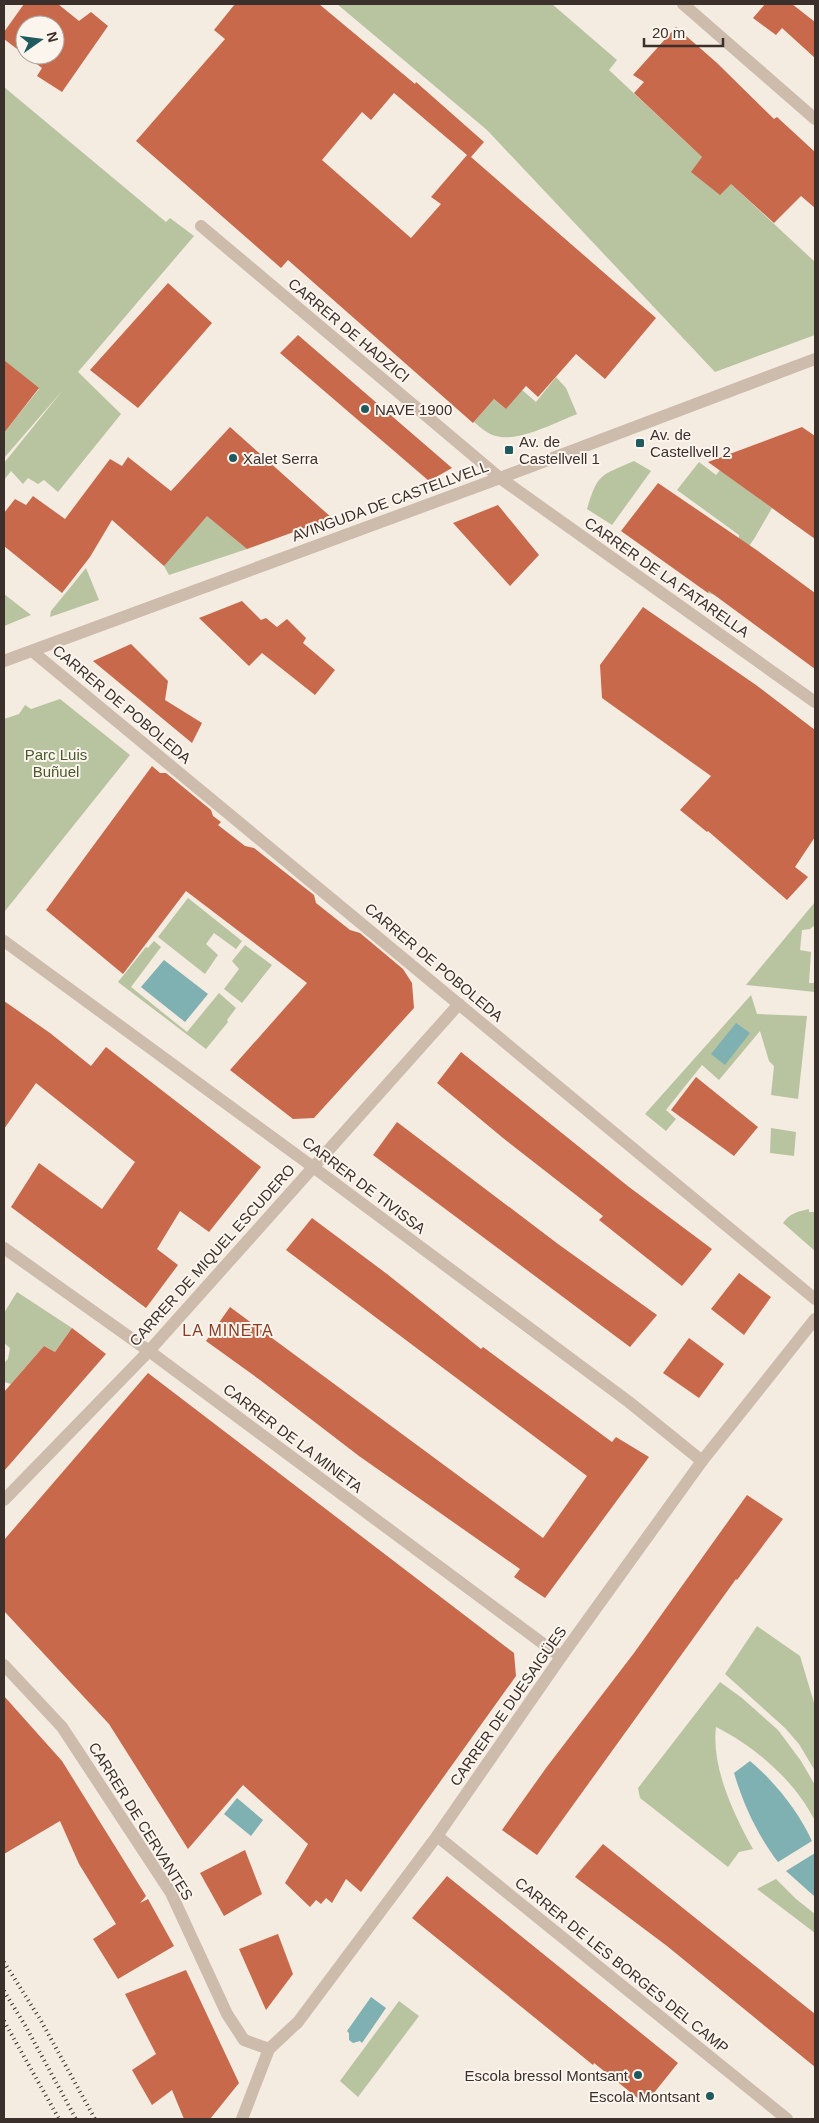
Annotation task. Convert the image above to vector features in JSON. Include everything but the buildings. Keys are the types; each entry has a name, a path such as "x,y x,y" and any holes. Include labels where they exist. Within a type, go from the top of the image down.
{"street":[{"path":"683,4 815,120"},
{"name":"CARRER DE HADZICI","path":"201,226 500,478"},
{"name":"AVINGUDA DE CASTELLVELL","path":"4,661 500,478 815,359"},
{"name":"CARRER DE LA FATARELLA","path":"500,478 815,702"},
{"name":"CARRER DE POBOLEDA","path":"32,650 815,1299"},
{"name":"CARRER DE TIVISSA","path":"4,940 629,1402 702,1461"},
{"name":"CARRER DE MIQUEL ESCUDERO","path":"4,1500 149,1351 459,1004"},
{"name":"CARRER DE LA MINETA","path":"4,1248 149,1351 561,1657"},
{"name":"CARRER DE DUESAIGÜES","path":"242,2119 269,2049 298,2022 437,1836 561,1657 702,1461 815,1319"},
{"name":"CARRER DE CERVANTES","path":"4,1665 62,1728 171,1893 227,2014 244,2040 269,2049"},
{"name":"CARRER DE LES BORGES DEL CAMP","path":"437,1836 787,2119"}],"green space":[{"path":"337,4 552,4 617,60 609,70 702,157 692,172 731,184 815,262 815,335 715,372 487,130"},
{"path":"4,87 166,222 170,218 194,236 78,372 121,414 58,492 44,480 38,484 28,478 23,484 11,471 4,480 4,463 63,390 4,458 4,433 39,389 4,360"},
{"path":"556,377 566,388 577,414 539,430 509,437 493,435 483,430 474,422 494,399 506,409 522,390 536,402"},
{"path":"634,461 651,471 612,525 587,509 594,488 602,477"},
{"path":"699,462 716,475 720,470 772,508 754,539 715,595 708,593 739,539 739,535 677,490"},
{"path":"198,508 247,549 169,575 164,566"},
{"path":"86,568 99,600 50,617 51,611"},
{"path":"4,594 31,615 4,626"},
{"name":"Parc Luis Buñuel","path":"60,699 130,755 5,911 4,719 19,714 25,705 31,709"},
{"path":"188,898 242,941 236,949 214,933 206,944 218,955 205,974 158,937"},
{"path":"815,902 815,925 810,929 802,930 800,950 811,952 809,983 815,983 815,992 746,985"},
{"path":"154,941 161,947 131,987 187,1032 219,993 236,1008 227,1020 228,1022 206,1049 118,982 146,947 148,948"},
{"path":"245,945 272,965 242,1003 224,989 239,969 232,961"},
{"path":"751,995 757,1014 807,1016 798,1099 771,1095 774,1066 769,1061 760,1031 719,1080 702,1065 666,1110 676,1119 666,1131 645,1114"},
{"path":"771,1128 796,1132 794,1156 770,1153"},
{"path":"809,1209 809,1212 815,1212 815,1251 783,1223 791,1215"},
{"path":"17,1292 72,1328 55,1352 44,1346 11,1384 4,1382 4,1363 8,1359 10,1348 4,1343 4,1313"},
{"path":"757,1626 800,1656 815,1706 815,1771 799,1744 785,1728 725,1674"},
{"path":"720,1682 742,1698 778,1730 801,1761 815,1785 815,1821 797,1792 773,1766 746,1744 716,1727 715,1742 720,1774 738,1821 753,1849 739,1852 728,1867 640,1798 638,1788"},
{"path":"776,1879 796,1899 815,1914 815,1933 757,1889"},
{"path":"399,2001 419,2016 358,2097 340,2081"}],"water":[{"path":"164,960 208,994 185,1022 141,987"},
{"path":"736,1023 750,1033 725,1065 711,1054"},
{"path":"750,1761 786,1798 812,1841 778,1862 752,1819 734,1773"},
{"path":"237,1798 263,1820 251,1836 224,1814"},
{"path":"815,1853 815,1895 814,1896 786,1871"},
{"path":"371,1997 386,2008 362,2043 360,2041 353,2043 349,2040 349,2033 347,2031"}],"railway":[{"path":"4,1962 40,2019 95,2119"},
{"path":"4,1991 26,2027 76,2119"},
{"path":"4,2021 59,2119"}],"place":[{"name":"NAVE 1900","path":"365,409"},
{"name":"Av. de Castellvell 2","path":"640,443"},
{"name":"Av. de Castellvell 1","path":"509,450"},
{"name":"Xalet Serra","path":"233,458"},
{"name":"Escola bressol Montsant","path":"638,2075"},
{"name":"Escola Montsant","path":"710,2096"}],"district":[{"name":"LA MINETA","path":"228,1330"}]}
